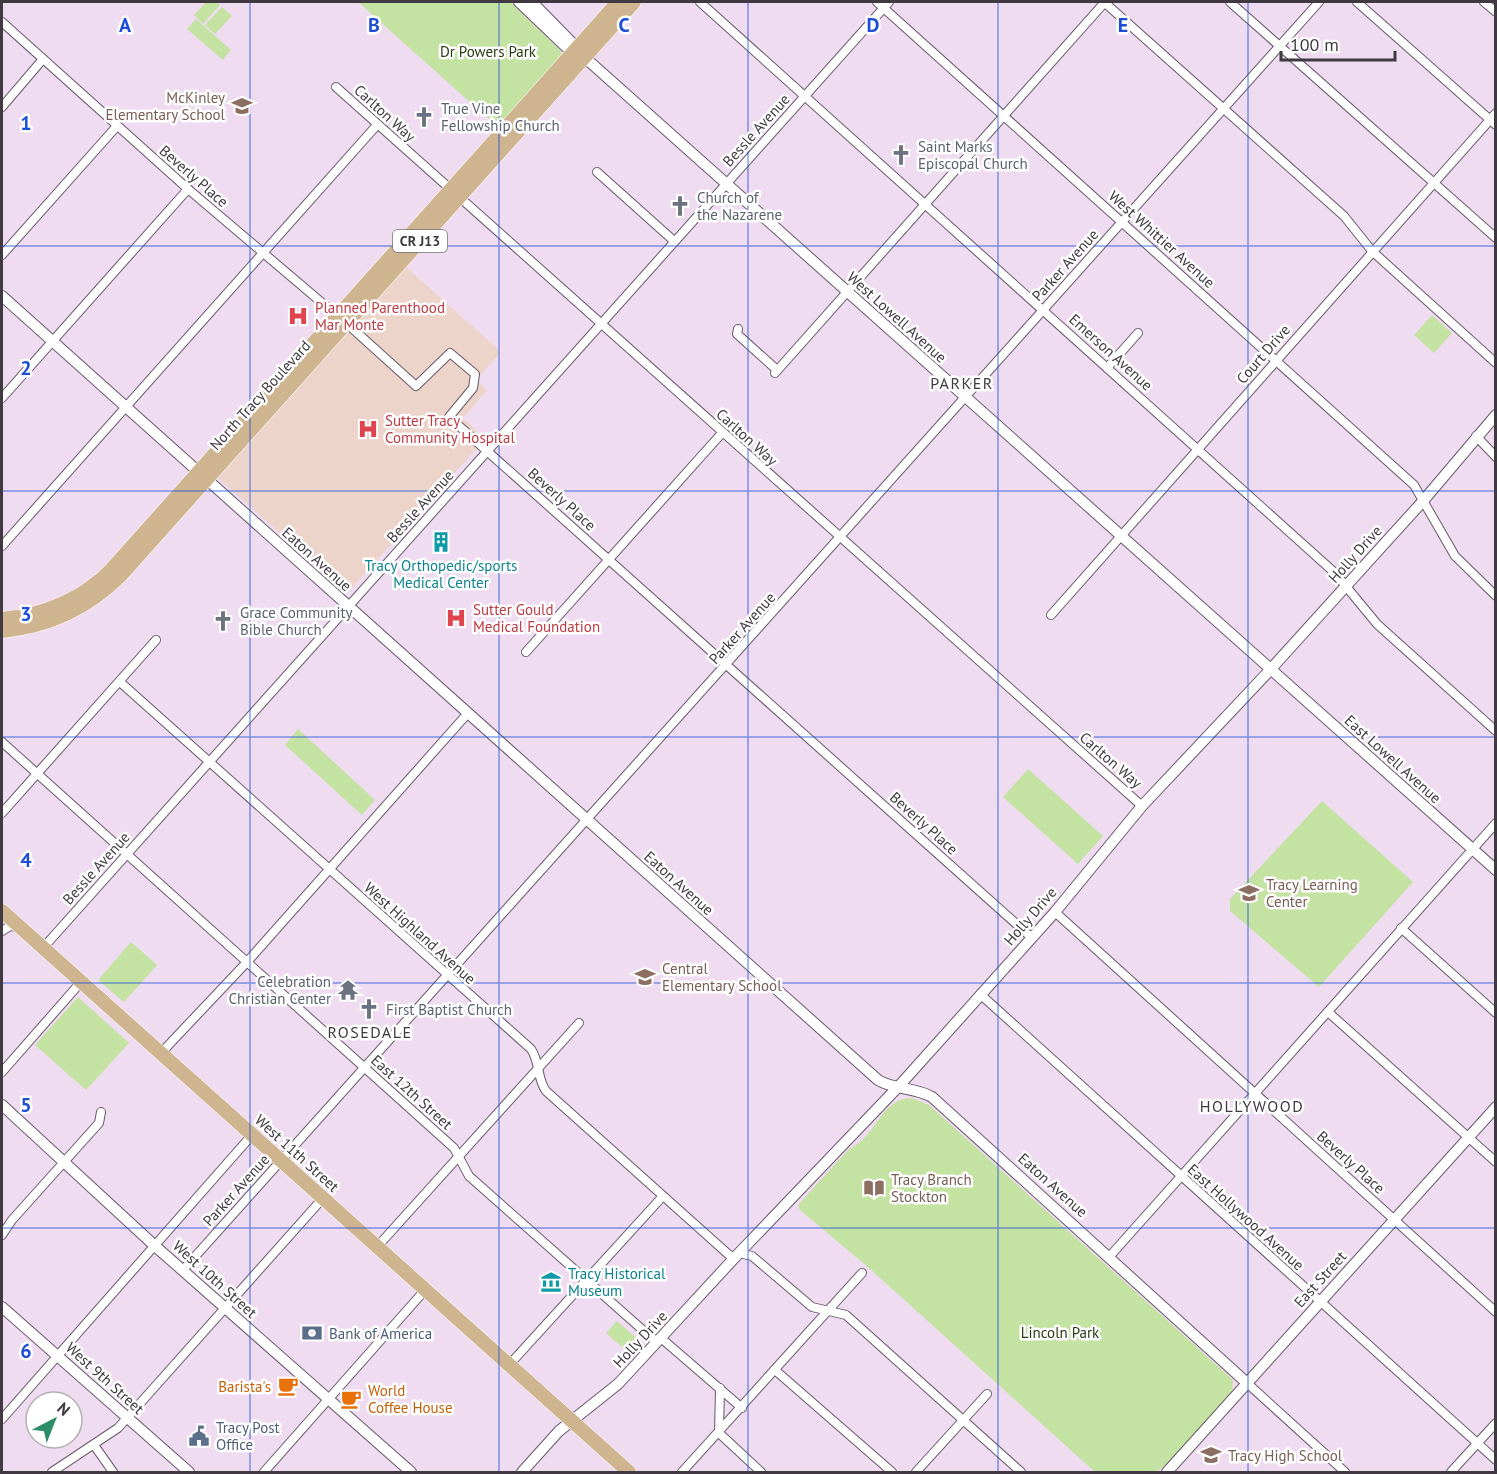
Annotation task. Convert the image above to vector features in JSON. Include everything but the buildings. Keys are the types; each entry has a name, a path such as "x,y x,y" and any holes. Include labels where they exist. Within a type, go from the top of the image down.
{"main road":[{"name":"North Tracy Boulevard","path":"2,619 43,611 87,590 113,567 202,476 342,320 578,52 618,2"},
{"name":"North Tracy Boulevard","path":"578,52 634,2"},
{"name":"North Tracy Boulevard","path":"2,631 56,620 93,600 121,575 202,476"},
{"name":"West 11th Street","path":"2,911 629,1473"}],"street":[{"name":"West Lowell Avenue","path":"519,2 578,52 1270,670"},
{"name":"West Lowell Avenue","path":"532,2 578,52"},
{"name":"Emerson Avenue","path":"700,2 1335,573 1377,624 1496,731"},
{"path":"738,329 737,334 747,346 776,372 1104,2 1344,216 1372,251 1496,363"},
{"path":"1230,2 1496,238"},
{"name":"Parker Avenue","path":"183,1270 1319,2"},
{"path":"1357,2 1493,119"},
{"path":"1484,2 1496,12"},
{"name":"Bessle Avenue","path":"43,948 726,184 883,3"},
{"name":"West Whittier Avenue","path":"883,3 1414,485 1455,555 1496,596"},
{"name":"Beverly Place","path":"2,22 188,189 416,386 450,353 475,374 473,388 449,417 1032,938"},
{"path":"2,107 43,59"},
{"name":"Carlton Way","path":"336,87 1142,806"},
{"name":"Court Drive","path":"1052,615 1372,251 1493,119"},
{"path":"2,546 377,125"},
{"path":"2,255 117,126"},
{"path":"597,172 674,241"},
{"path":"2,399 188,189"},
{"name":"Eaton Avenue","path":"2,296 878,1080 885,1084 924,1092 933,1097 1110,1256 1345,1473"},
{"path":"1107,368 1138,333"},
{"name":"Holly Drive","path":"522,1473 571,1421 618,1384 739,1253 899,1086 1032,938 1142,806 1346,587 1496,415"},
{"path":"526,652 722,433"},
{"path":"1476,436 1496,457"},
{"path":"2,813 156,640"},
{"name":"East Lowell Avenue","path":"1270,670 1496,870"},
{"name":"West Highland Avenue","path":"120,682 531,1049 546,1091 728,1254 734,1257 739,1253 757,1258 812,1307 846,1315 1021,1473"},
{"path":"161,1053 247,962 468,713"},
{"name":"East 12th Street","path":"2,742 454,1148 469,1176 654,1340 661,1338 742,1408"},
{"path":"1110,1256 1496,823"},
{"name":"Beverly Place","path":"1054,912 1496,1311"},
{"path":"2,931 10,926 20,927"},
{"path":"1401,928 1496,1013"},
{"path":"2,1072 81,982"},
{"name":"East Hollywood Avenue","path":"980,994 1496,1460"},
{"path":"1328,1012 1496,1162"},
{"path":"377,1247 579,1023"},
{"name":"West 10th Street","path":"2,1105 226,1309 411,1473"},
{"name":"East Street","path":"1167,1473 1496,1107"},
{"path":"2,1235 9,1223 99,1123 101,1112"},
{"path":"2,1419 252,1135"},
{"path":"509,1365 663,1196"},
{"path":"52,1473 127,1418 323,1198"},
{"path":"682,1473 862,1273"},
{"path":"264,1473 425,1290"},
{"name":"West 9th Street","path":"2,1307 189,1473"},
{"path":"775,1370 892,1473"},
{"path":"720,1388 719,1433 761,1473"},
{"path":"916,1473 987,1394"},
{"path":"1451,1473 1496,1423"},
{"path":"94,1444 113,1473"}],"shaded area":[{"name":"Sutter Tracy Community Hospital","path":"406,267 501,352 476,380 487,390 463,418 485,439 352,588 344,590 218,478"}],"green space":[{"path":"206,2 216,2 220,5 203,24 194,15"},
{"name":"Dr Powers Park","path":"358,2 510,2 560,50 562,56 499,128"},
{"path":"222,7 232,16 215,34 205,25"},
{"path":"196,19 231,50 223,60 187,29"},
{"path":"1432,315 1452,333 1434,353 1414,335"},
{"path":"298,729 375,800 362,815 285,745"},
{"path":"1028,769 1103,836 1078,864 1003,797"},
{"path":"1322,801 1413,882 1319,987 1230,911 1230,899"},
{"path":"131,942 157,965 124,1002 98,980"},
{"path":"78,997 129,1043 86,1090 35,1045"},
{"name":"Lincoln Park","path":"912,1098 929,1105 1233,1380 1232,1392 1168,1463 1156,1472 1095,1472 869,1268 800,1210 798,1205 849,1149 867,1136 893,1104"},
{"path":"617,1321 644,1345 634,1357 606,1333"}],"place":[{"name":"McKinley Elementary School","path":"242,106"},
{"name":"True Vine Fellowship Church","path":"424,117"},
{"name":"Saint Marks Episcopal Church","path":"901,155"},
{"name":"Church of the Nazarene","path":"680,206"},
{"name":"Planned Parenthood Mar Monte","path":"298,316"},
{"name":"Sutter Tracy Community Hospital","path":"368,429"},
{"name":"Tracy Orthopedic/sports Medical Center","path":"441,542"},
{"name":"Sutter Gould Medical Foundation","path":"456,618"},
{"name":"Grace Community Bible Church","path":"223,621"},
{"name":"Tracy Learning Center","path":"1249,893"},
{"name":"Central Elementary School","path":"645,977"},
{"name":"Celebration Christian Center","path":"348,990"},
{"name":"First Baptist Church","path":"369,1009"},
{"name":"Tracy Branch Stockton","path":"874,1188"},
{"name":"Tracy Historical Museum","path":"551,1282"},
{"name":"Bank of America","path":"312,1333"},
{"name":"Barista's","path":"288,1386"},
{"name":"World Coffee House","path":"351,1399"},
{"name":"Tracy Post Office","path":"199,1436"},
{"name":"Tracy High School","path":"1211,1455"}],"district":[{"name":"PARKER","path":"962,383"},
{"name":"ROSEDALE","path":"370,1032"},
{"name":"HOLLYWOOD","path":"1252,1106"}]}
